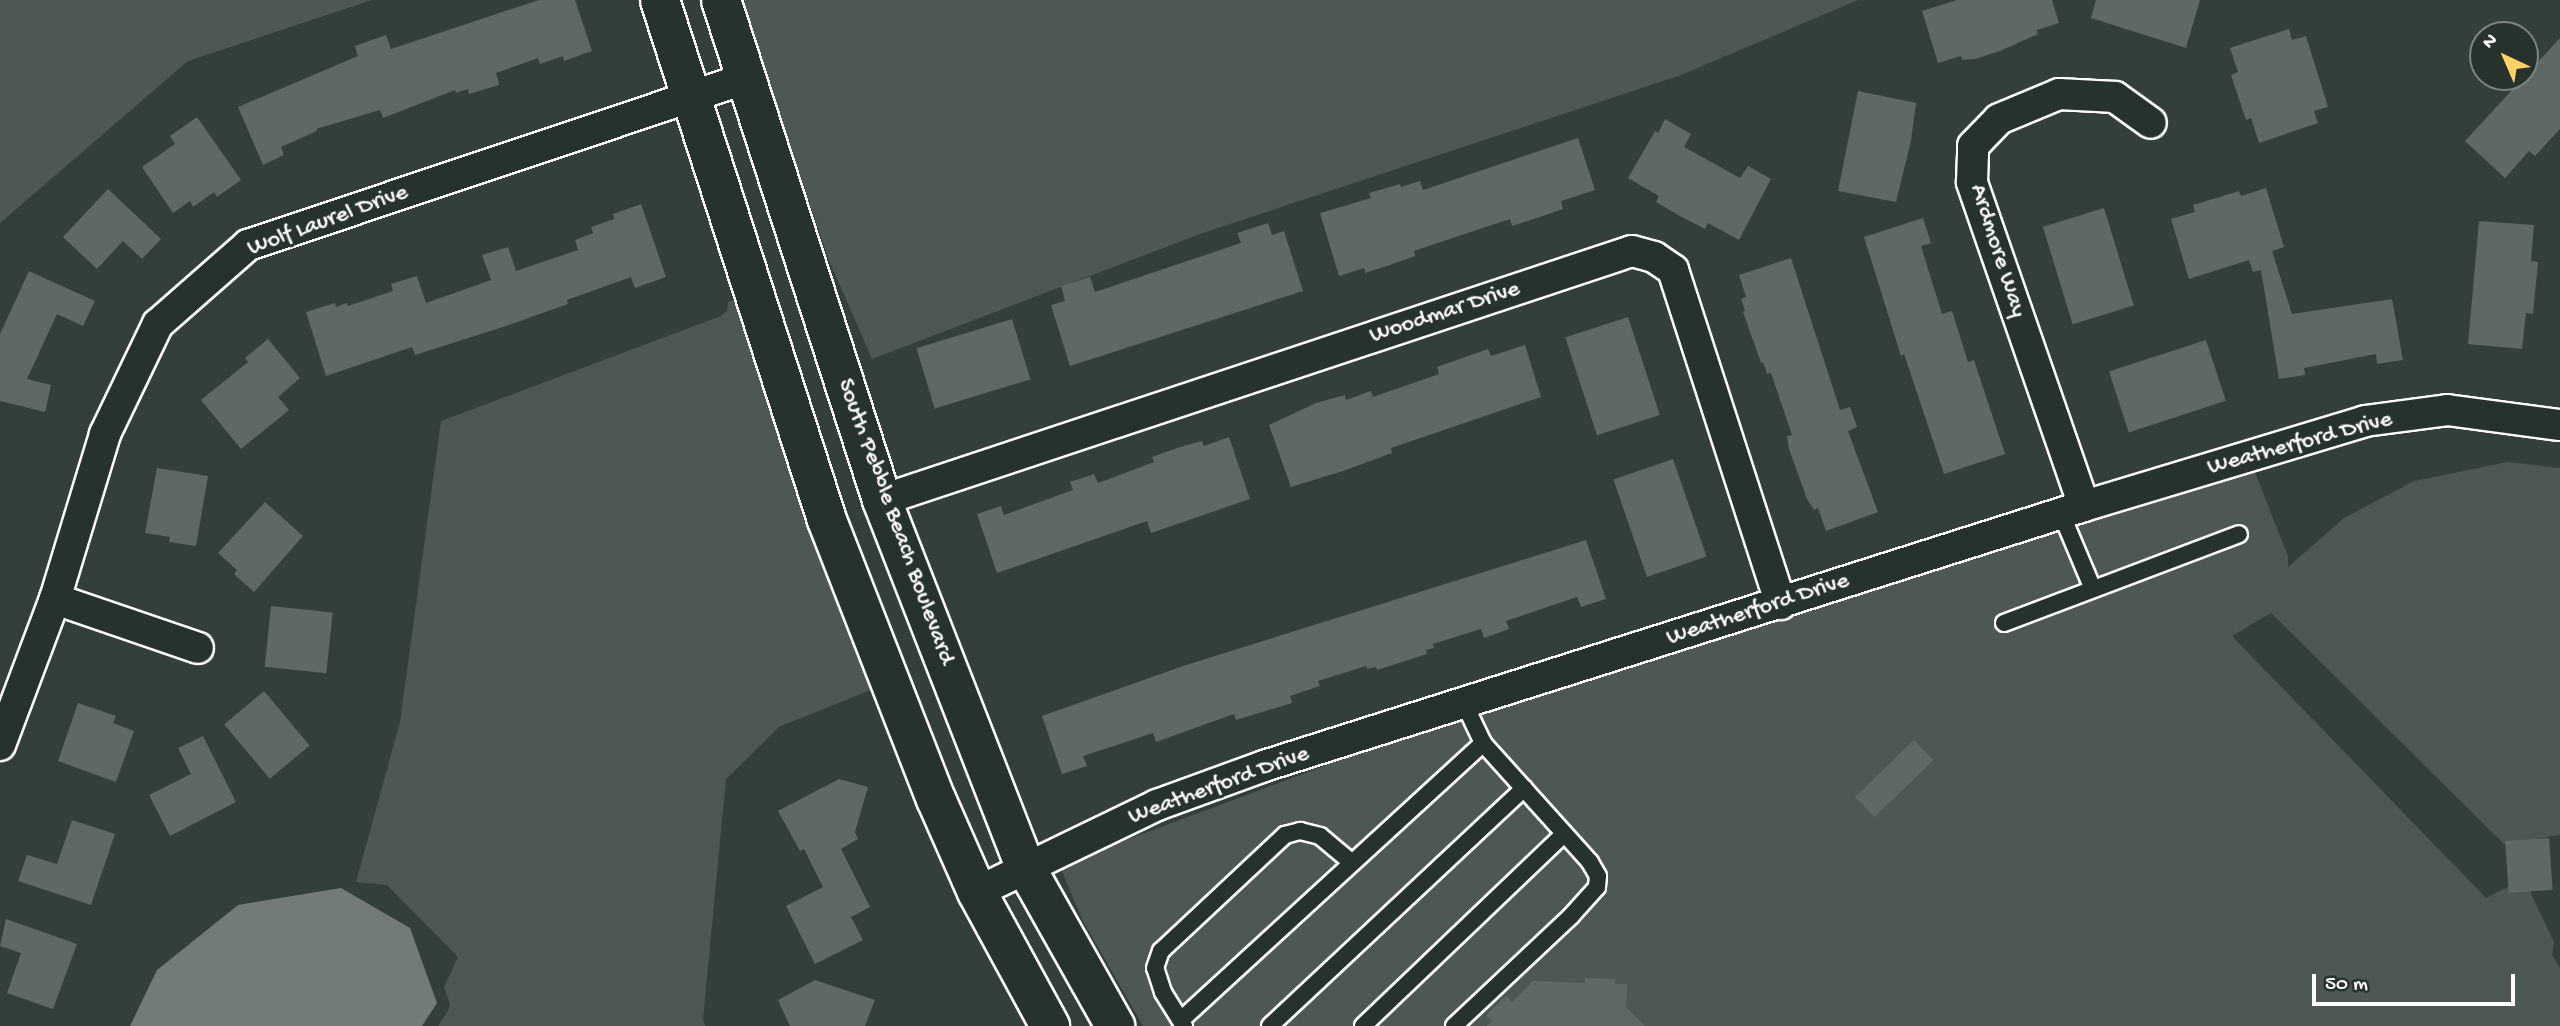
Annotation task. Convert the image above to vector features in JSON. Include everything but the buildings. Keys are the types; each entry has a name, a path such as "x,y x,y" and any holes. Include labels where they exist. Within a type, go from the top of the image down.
{"street":[{"path":"660,0 827,520 936,799 977,892 1050,1026"},
{"name":"South Pebble Beach Boulevard","path":"721,0 882,500 1025,866 1115,1026"},
{"name":"Wolf Laurel Drive","path":"0,745 55,599 105,434 158,324 248,245 747,78"},
{"name":"Ardmore Way","path":"2073,510 1972,182 1973,146 1999,119 2059,94 2115,97 2151,123"},
{"name":"Woodmar Drive","path":"882,500 1632,251 1654,257 1673,270 1781,604"},
{"name":"Weatherford Drive","path":"977,892 1025,866 1157,805 1264,766 2073,510 2365,421 2447,410 2560,425"},
{"path":"55,599 198,648"}],"lane":[{"path":"2073,510 2093,589"},
{"path":"2004,623 2239,534"},
{"path":"1454,1026 1571,916 1597,887 1598,876 1483,743 1464,704"},
{"path":"1351,862 1320,836 1300,831 1285,835 1161,951 1155,968 1163,992 1183,1023 1351,862 1483,743"},
{"path":"1270,1026 1524,788"},
{"path":"1363,1026 1564,834"}],"shaded area":[{"path":"0,0 372,0 188,61 0,223"},
{"path":"741,0 1858,0 1681,75 1200,234 872,359 828,258"},
{"path":"739,299 873,689 779,727 726,779 703,1019 705,1026 438,1026 448,1011 450,1004 444,987 458,957 387,885 356,882 400,722 441,421 721,316 727,311 728,302"},
{"path":"2508,462 2560,468 2560,835 2504,844 2271,613 2232,636 2486,898 2524,879 2554,942 2552,955 2560,968 2560,1026 1143,1026 1083,921 1060,867 1356,754 2254,470 2288,556 2288,567 2344,518 2414,481"},
{"path":"341,888 410,928 437,1003 422,1026 130,1026 157,970 238,905"}]}
